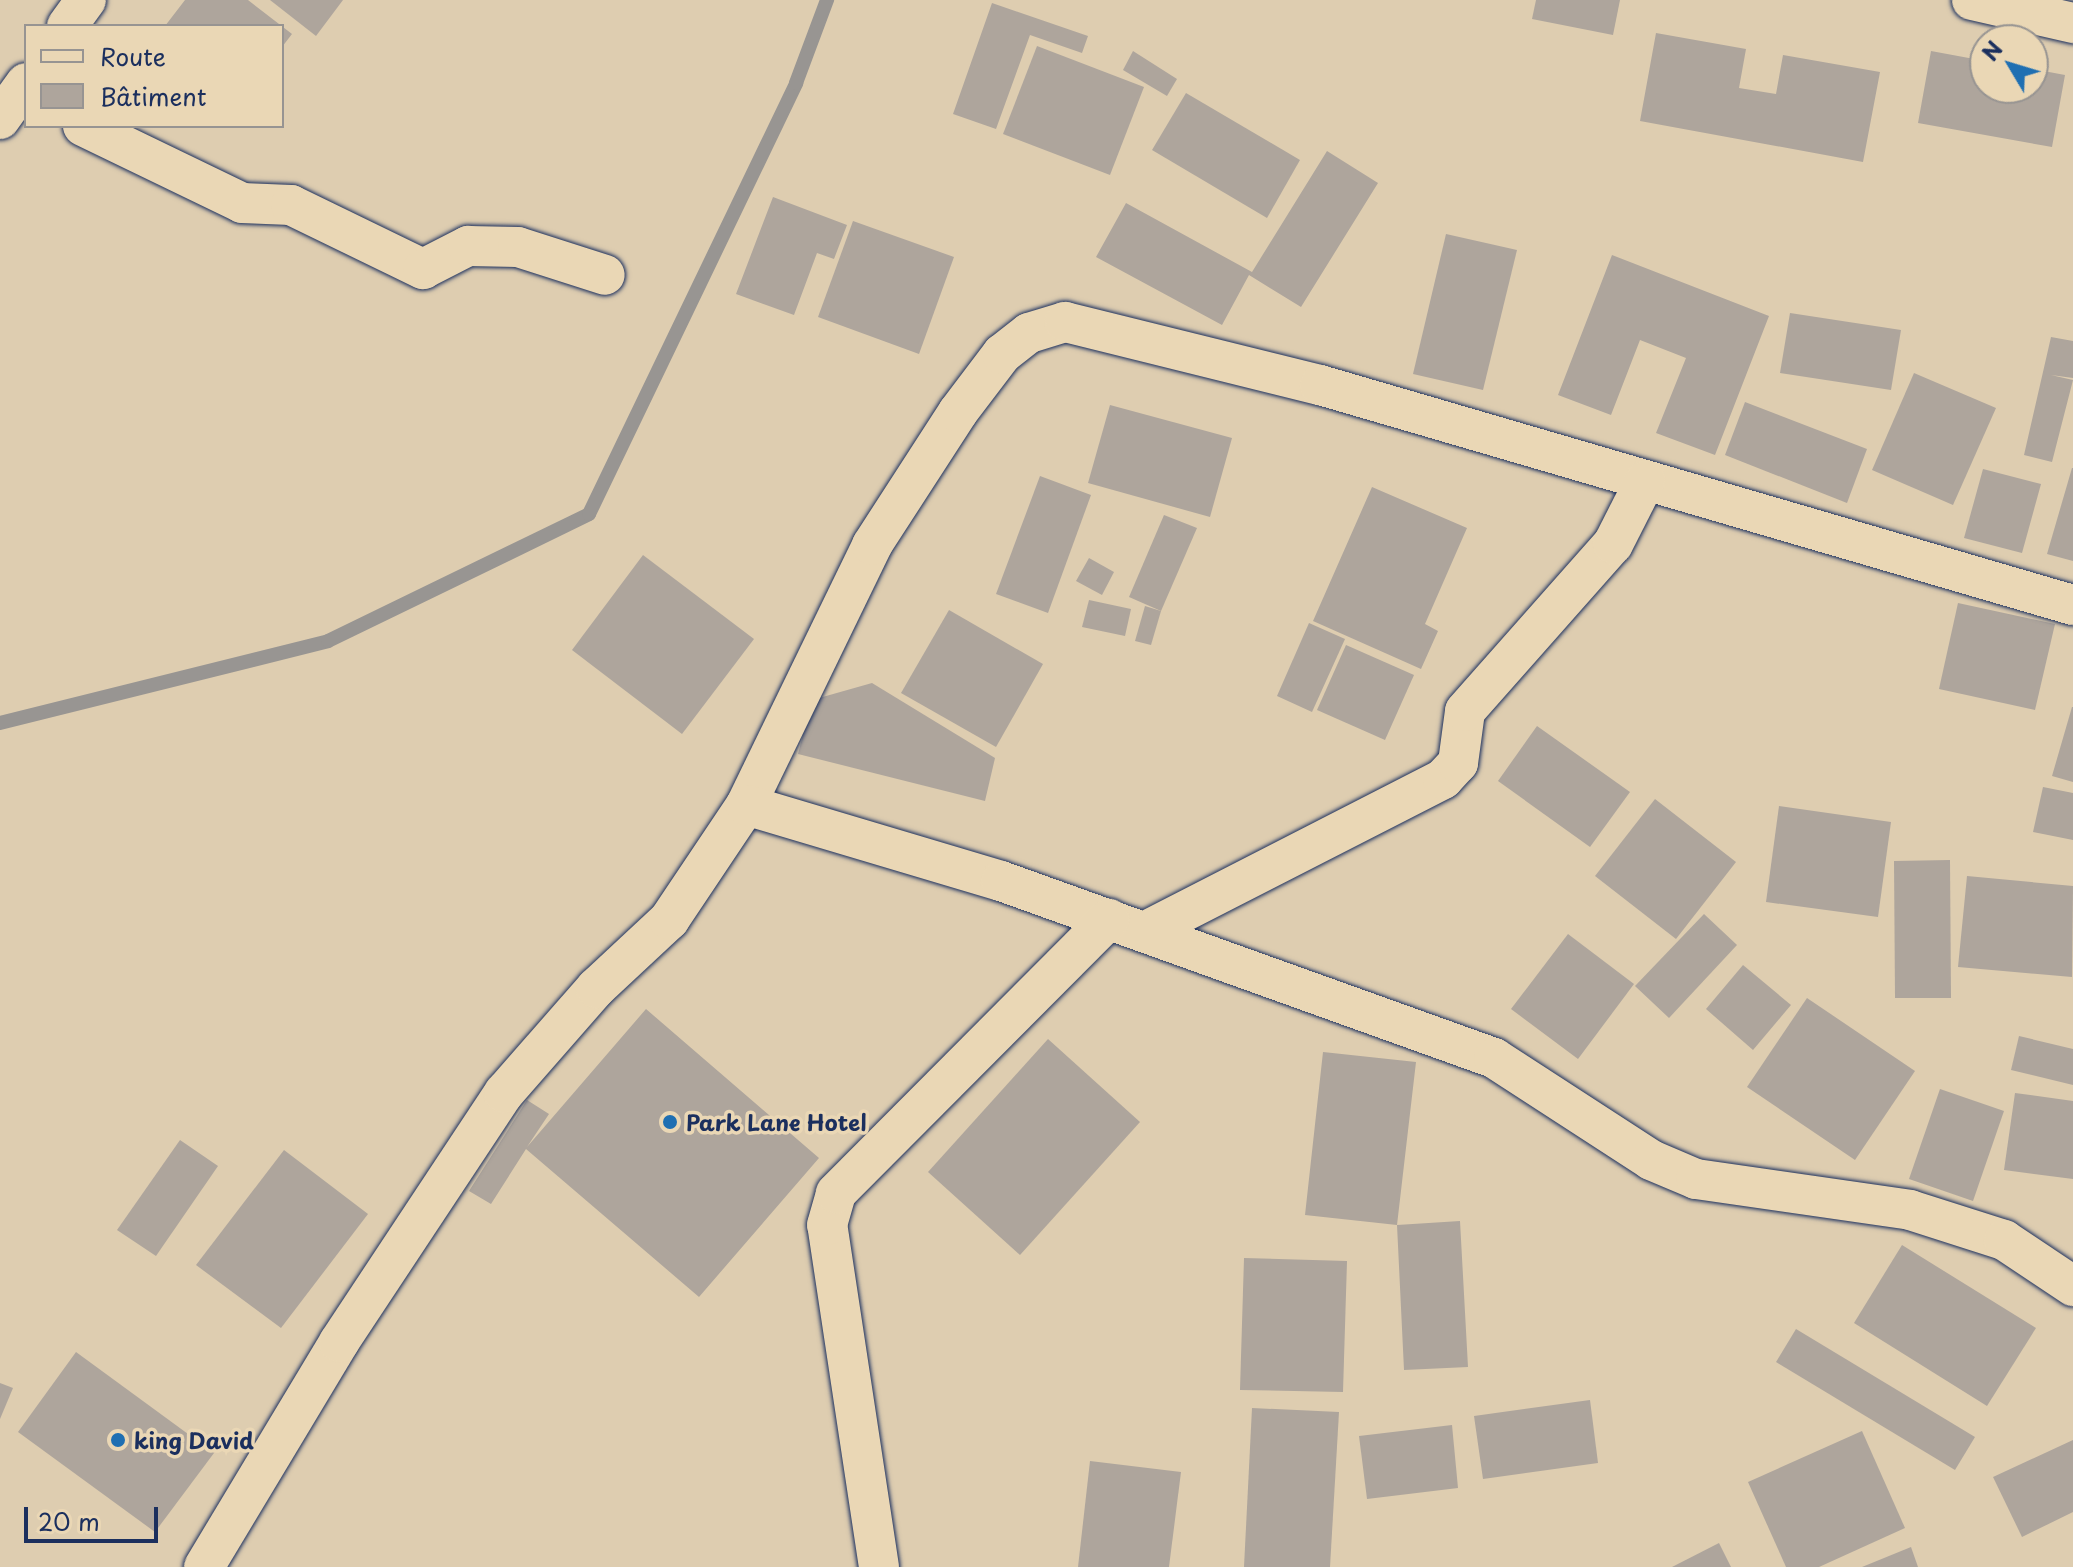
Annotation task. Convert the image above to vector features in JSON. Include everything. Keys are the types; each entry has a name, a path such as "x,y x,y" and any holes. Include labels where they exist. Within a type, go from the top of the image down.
{"street":[{"path":"68,24 86,0"},
{"path":"1972,0 2073,23"},
{"path":"87,128 242,203 291,205 423,269 468,246 518,247 605,275"},
{"path":"204,1567 339,1342 504,1093 596,988 669,920 746,805 872,545 958,412 1002,354 1029,333 1065,322 1320,385 2073,605"},
{"path":"879,1567 827,1225 836,1193 1128,925 1443,779 1458,763 1465,711 1613,544 1645,481"},
{"path":"746,805 1128,925 1494,1058 1651,1160 1696,1179 1910,1210 2004,1240 2073,1286"}],"building":[{"path":"185,0 248,0 279,24 167,24"},
{"path":"270,0 343,0 316,36"},
{"path":"1536,0 1620,0 1613,35 1532,19"},
{"path":"992,3 1088,36 1082,53 1030,35 996,129 953,114"},
{"path":"284,28 292,34 284,44"},
{"path":"1656,33 1746,49 1739,88 1776,94 1783,55 1880,72 1863,162 1640,121"},
{"path":"1037,46 1144,87 1110,175 1003,134"},
{"path":"1133,51 1177,79 1167,96 1123,70"},
{"path":"1931,51 1969,58 1969,104 2049,104 2049,72 2065,75 2052,147 1918,123"},
{"path":"1186,93 1300,160 1267,218 1152,150"},
{"path":"1327,151 1378,183 1301,307 1249,275 1222,325 1096,257 1126,203 1252,272"},
{"path":"773,197 847,225 834,259 817,253 794,315 736,294"},
{"path":"853,221 954,257 919,354 818,317"},
{"path":"1446,234 1517,250 1483,390 1413,374"},
{"path":"1612,255 1769,316 1715,455 1656,433 1686,358 1640,340 1611,415 1558,395"},
{"path":"1790,313 1901,330 1891,390 1780,373"},
{"path":"2051,337 2073,341 2073,378 2051,375 2073,380 2052,462 2024,455"},
{"path":"1914,373 1996,408 1953,505 1872,470"},
{"path":"1745,402 1867,449 1847,503 1725,455"},
{"path":"1110,405 1232,438 1210,517 1088,483"},
{"path":"2073,468 2073,561 2047,554"},
{"path":"1983,469 2041,484 2022,553 1964,538"},
{"path":"1040,476 1091,495 1048,613 996,594"},
{"path":"1372,487 1467,528 1425,624 1438,631 1421,669 1313,621"},
{"path":"1164,515 1197,528 1161,611 1129,597"},
{"path":"643,555 754,639 682,734 572,650"},
{"path":"1089,558 1114,572 1102,595 1076,581"},
{"path":"1089,600 1131,609 1125,636 1082,627"},
{"path":"1958,603 2055,624 2035,710 1939,689"},
{"path":"1145,606 1161,611 1151,645 1135,641"},
{"path":"949,610 1043,664 996,747 901,693"},
{"path":"1309,623 1345,639 1312,712 1277,696"},
{"path":"1346,645 1414,675 1385,740 1317,710"},
{"path":"872,683 995,758 985,801 798,754 812,700"},
{"path":"2073,707 2073,782 2052,776"},
{"path":"1537,726 1630,792 1590,847 1498,781"},
{"path":"2043,787 2073,793 2073,840 2033,832"},
{"path":"1655,799 1736,862 1676,939 1595,876"},
{"path":"1779,806 1891,822 1878,917 1766,902"},
{"path":"1950,860 1951,998 1895,998 1894,861"},
{"path":"1967,876 2073,886 2072,977 1958,967"},
{"path":"1704,914 1737,945 1669,1018 1635,986"},
{"path":"1568,934 1634,984 1578,1059 1511,1009"},
{"path":"1743,965 1791,1005 1753,1050 1706,1009"},
{"path":"1807,998 1915,1071 1855,1160 1747,1087"},
{"path":"646,1009 819,1158 699,1297 526,1149 491,1204 469,1191 527,1100 549,1114 527,1147"},
{"path":"2019,1036 2073,1049 2073,1085 2011,1070"},
{"path":"1048,1039 1140,1122 1020,1255 928,1172"},
{"path":"1323,1052 1416,1062 1397,1225 1305,1215"},
{"path":"1940,1089 2004,1111 1973,1201 1909,1179"},
{"path":"2015,1093 2073,1101 2073,1179 2004,1170"},
{"path":"180,1140 218,1166 156,1256 117,1230"},
{"path":"284,1150 368,1214 281,1328 196,1265"},
{"path":"1460,1221 1468,1367 1404,1370 1397,1225"},
{"path":"1902,1245 2036,1328 1987,1406 1854,1323"},
{"path":"1244,1258 1347,1261 1343,1392 1240,1390"},
{"path":"1796,1329 1975,1437 1955,1470 1776,1362"},
{"path":"76,1352 214,1453 155,1532 18,1432"},
{"path":"0,1383 13,1388 0,1419"},
{"path":"1590,1400 1598,1463 1483,1479 1474,1416"},
{"path":"1252,1408 1339,1412 1330,1567 1244,1567"},
{"path":"1452,1425 1458,1488 1367,1499 1359,1436"},
{"path":"1862,1431 1905,1528 1819,1567 1786,1567 1748,1482"},
{"path":"2073,1440 2073,1512 2022,1537 1993,1477"},
{"path":"1090,1461 1181,1472 1169,1567 1078,1567"},
{"path":"1719,1543 1731,1567 1672,1567"},
{"path":"1911,1547 1918,1567 1862,1567"}],"waterway":[{"path":"0,723 328,641 589,514 796,83 827,0"}],"place":[{"name":"Park Lane Hotel","path":"670,1122"},
{"name":"king David","path":"118,1440"}]}
